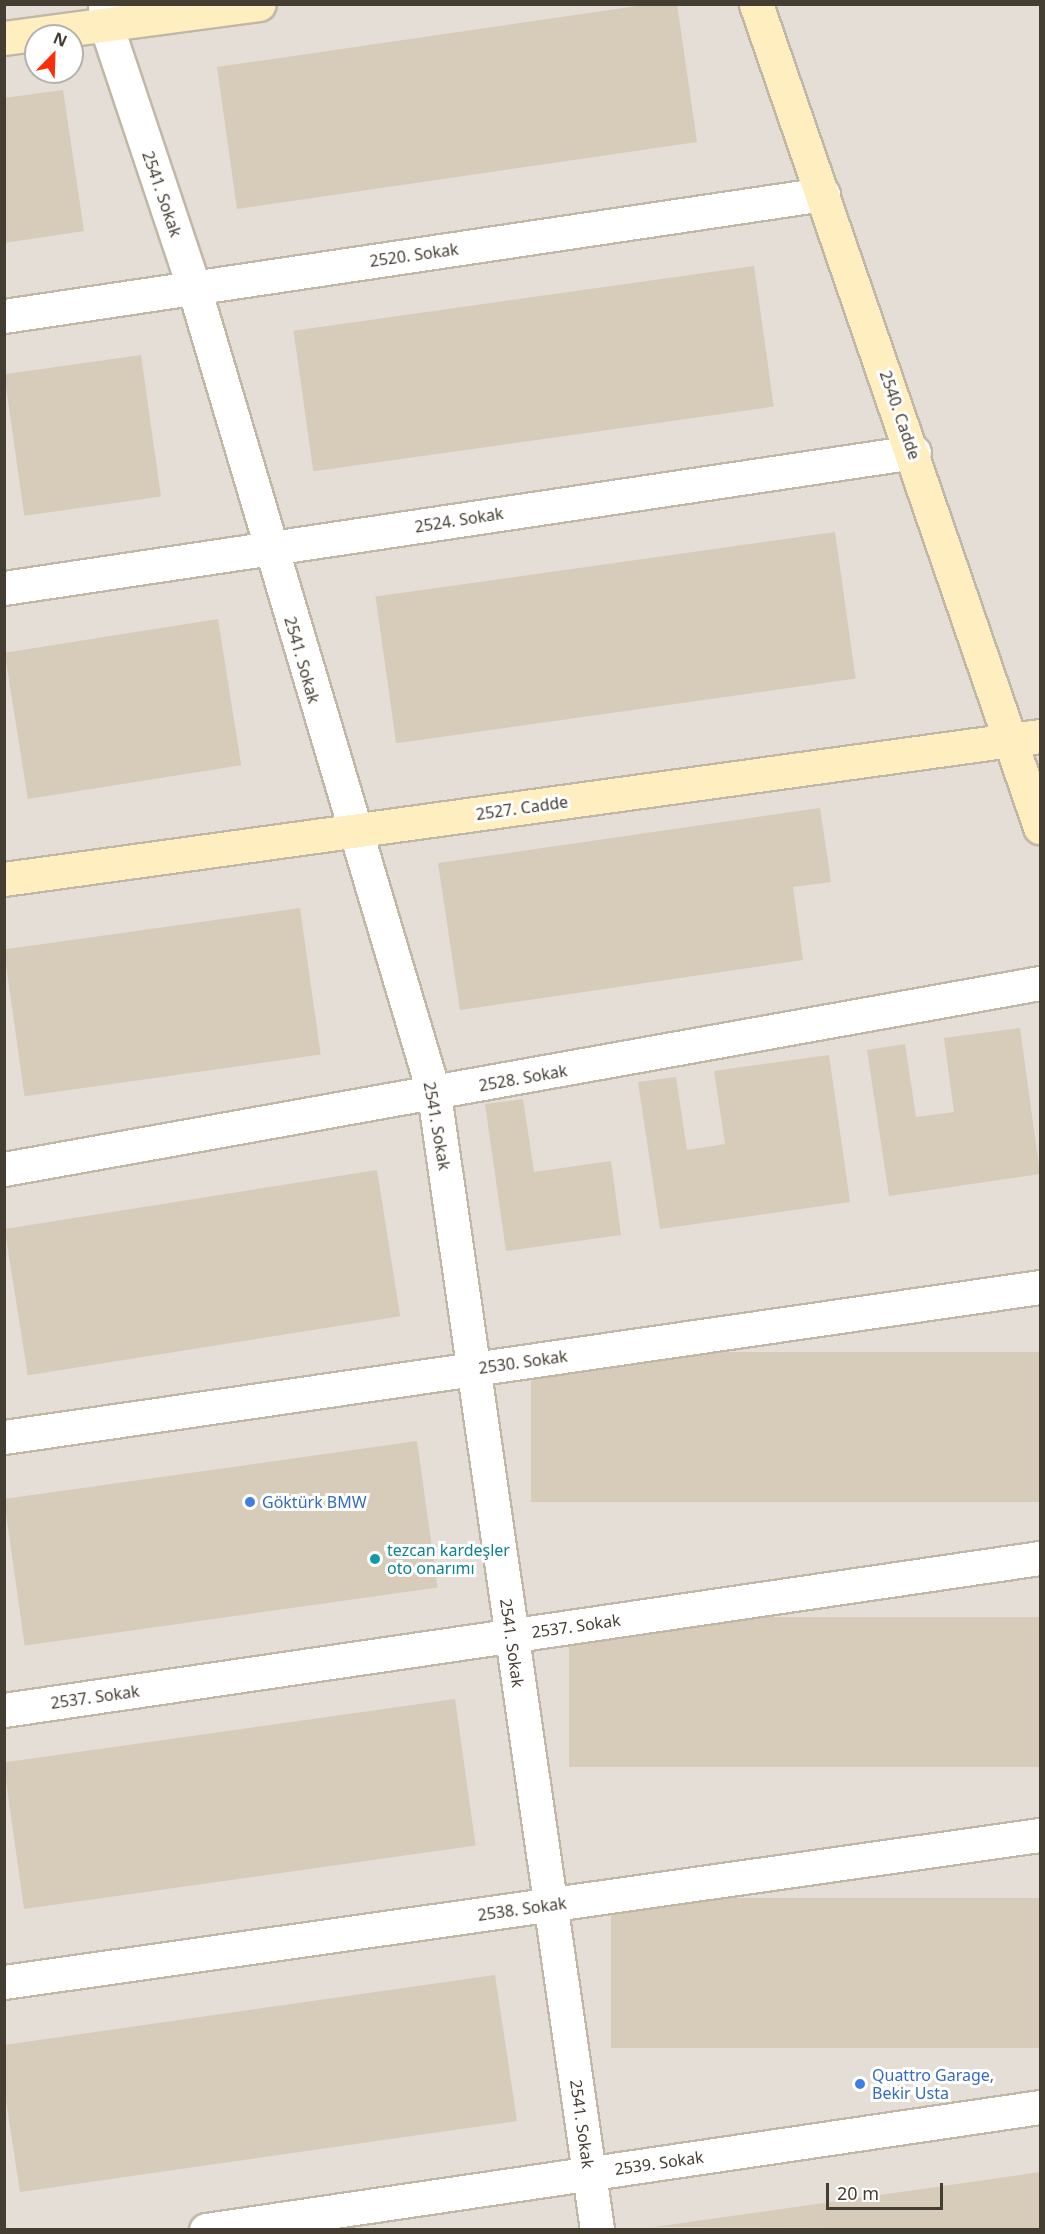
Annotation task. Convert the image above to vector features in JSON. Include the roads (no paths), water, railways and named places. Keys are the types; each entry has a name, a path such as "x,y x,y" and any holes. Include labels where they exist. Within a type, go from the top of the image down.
{"street":[{"path":"4,38 105,15 259,4"},
{"name":"2540. Cadde","path":"756,4 914,452 1025,738 1041,827"},
{"name":"2541. Sokak","path":"105,15 194,288 434,1094 597,2229"},
{"name":"2520. Sokak","path":"4,316 823,194"},
{"name":"2524. Sokak","path":"4,588 914,452"},
{"name":"2527. Cadde","path":"4,879 1025,738"},
{"name":"2528. Sokak","path":"4,1169 434,1094 1041,983"},
{"name":"2530. Sokak","path":"4,1437 1041,1287"},
{"name":"2537. Sokak","path":"4,1710 1041,1558"},
{"name":"2538. Sokak","path":"4,1982 1041,1835"},
{"name":"2539. Sokak","path":"206,2229 1041,2107"}],"place":[{"name":"Göktürk BMW","path":"250,1502"},
{"name":"tezcan kardeşler oto onarımı","path":"375,1559"},
{"name":"Quattro Garage, Bekir Usta","path":"860,2084"}]}
